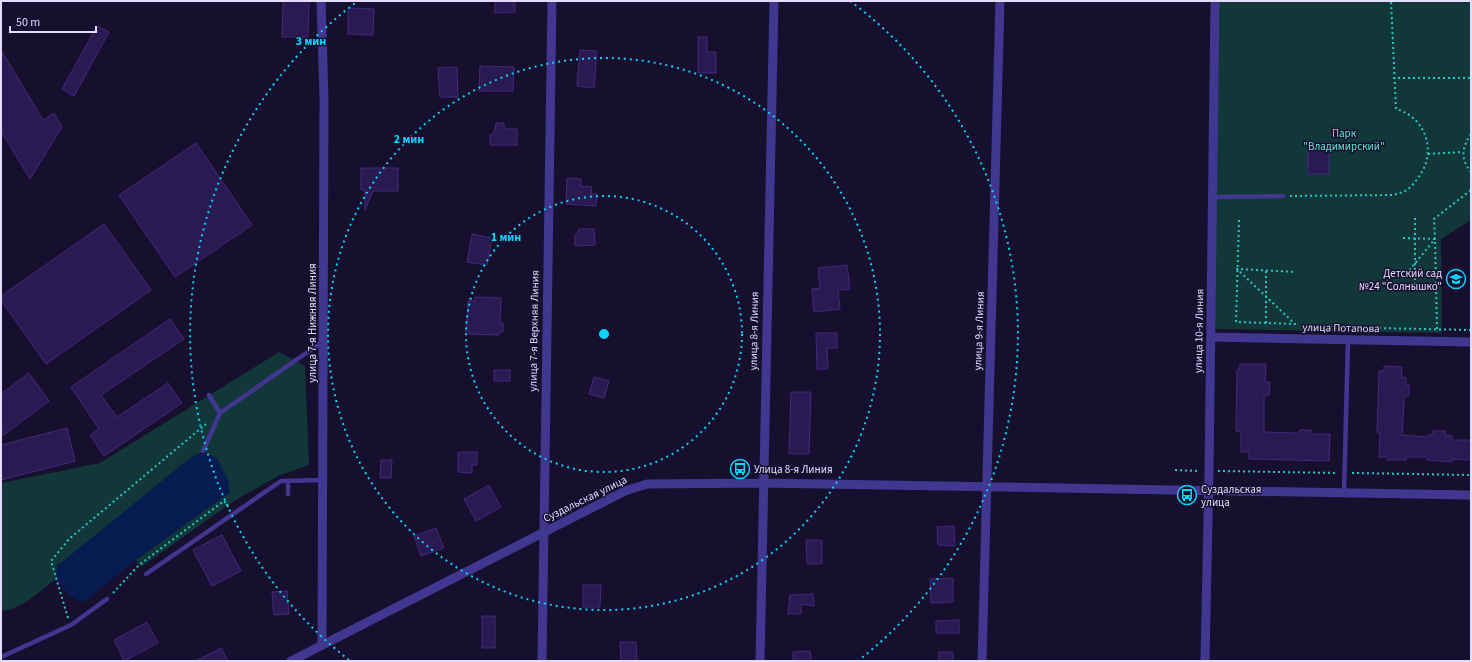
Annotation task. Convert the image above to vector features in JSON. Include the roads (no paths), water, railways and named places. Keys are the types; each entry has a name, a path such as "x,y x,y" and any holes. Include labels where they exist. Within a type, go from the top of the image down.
{"street":[{"name":"улица 7-я Нижняя Линия","path":"320,1 324,93 322,645"},
{"name":"улица 7-я Верхняя Линия","path":"542,661 552,1"},
{"name":"улица 8-я Линия","path":"760,661 774,1"},
{"name":"улица 9-я Линия","path":"982,661 1000,1"},
{"name":"улица 10-я Линия","path":"1205,661 1209,490 1215,1"},
{"name":"улица Потапова","path":"1211,337 1471,342"},
{"name":"Суздальская улица","path":"291,661 625,490 647,484 763,483 987,488 1209,490 1471,495"}],"lane":[{"path":"1212,197 1283,196"},
{"path":"1344,493 1348,340"},
{"path":"203,452 220,413 324,341"},
{"path":"208,396 220,413"},
{"path":"146,574 281,482 323,480"},
{"path":"288,481 288,494"},
{"path":"1,657 70,625 107,599"}],"water":[{"path":"203,451 217,458 228,480 230,492 136,560 84,602 72,597 65,591 57,579 57,566 190,458"}],"place":[{"name":"Детский сад №24 \"Солнышко\"","path":"1456,279"},
{"name":"Улица 8-я Линия","path":"740,469"},
{"name":"Суздальская улица","path":"1187,495"}],"park label":[{"name":"Парк \"Владимирский\"","path":"1344,139"}]}
